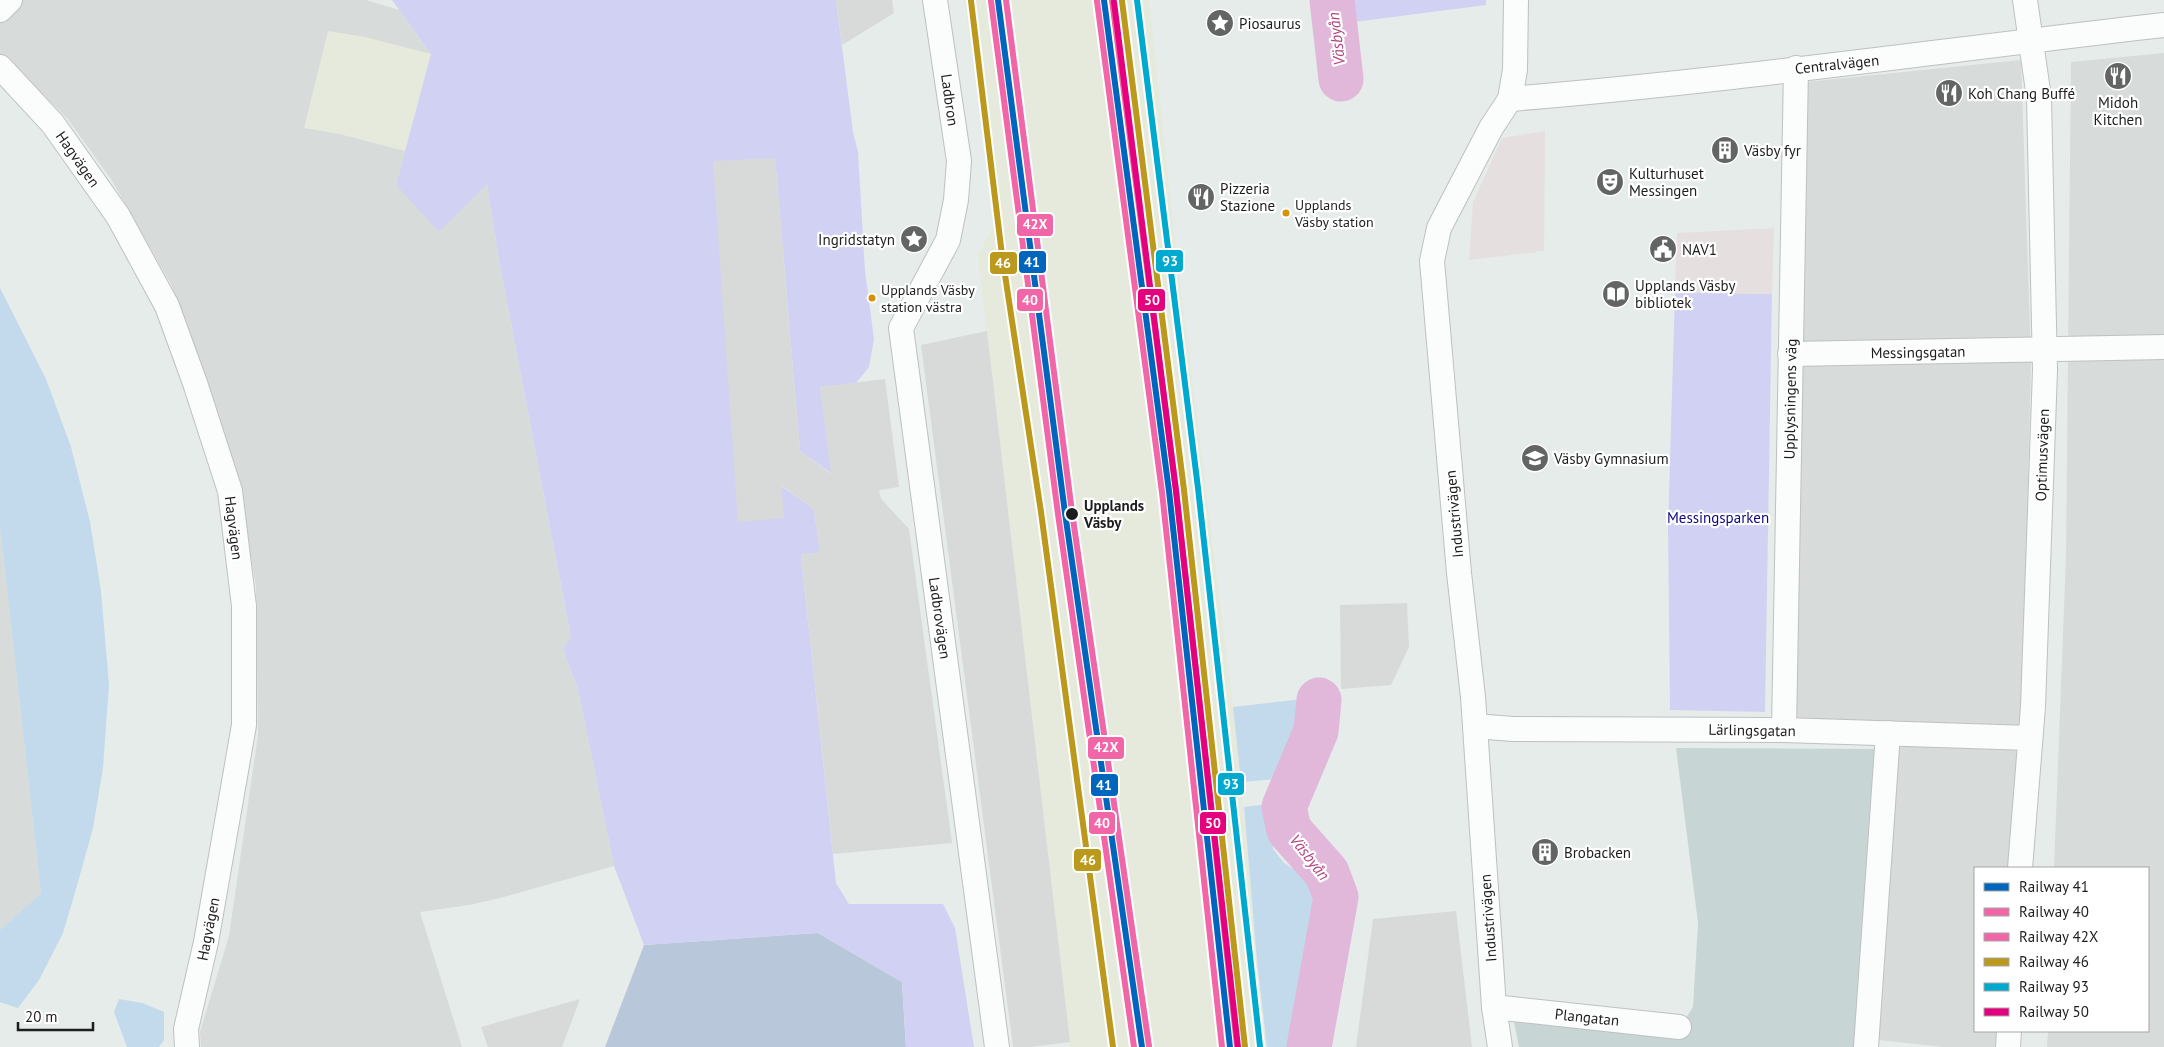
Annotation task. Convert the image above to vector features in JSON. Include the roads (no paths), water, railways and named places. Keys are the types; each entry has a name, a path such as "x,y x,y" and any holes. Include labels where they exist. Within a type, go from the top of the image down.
{"street":[{"path":"0,10 10,0"},
{"name":"Ladbron","path":"935,0 959,161 956,200"},
{"name":"Industrivägen","path":"1500,1047 1494,1007 1475,726 1459,573 1432,261 1439,228 1491,128 1510,99 1515,70 1516,0"},
{"name":"Optimusvägen","path":"2020,867 2033,707 2044,350 2039,98 2025,0"},
{"name":"Centralvägen","path":"1510,99 1572,94 2164,25"},
{"name":"Hagvägen","path":"0,68 53,124 118,216 127,232 167,306 195,383 230,491 244,606 244,719 206,942 186,1029 188,1047"},
{"name":"Upplysningens väg","path":"1784,730 1796,68"},
{"name":"Ladbrovägen","path":"956,200 948,240 901,328 997,1047"},
{"name":"Messingsgatan","path":"1790,354 2164,348"},
{"name":"Lärlingsgatan","path":"1475,726 1513,729 1784,730 2030,738"},
{"path":"1866,1047 1888,733"},
{"name":"Plangatan","path":"1494,1007 1679,1027"},
{"path":"2008,1047 2009,1032"}],"waterway":[{"name":"Väsbyån","path":"1332,0 1341,79"},
{"name":"Väsbyån","path":"1309,1047 1336,897 1327,873 1289,830 1284,807 1316,731 1319,700"}],"rail line":[{"name":"41","path":"998,0 1065,513 1142,1047"},
{"name":"42X","path":"1006,0 1072,512 1149,1046"},
{"name":"41","path":"1104,0 1169,491 1230,1047"},
{"name":"42X","path":"1112,0 1176,490 1237,1046"},
{"name":"93","path":"1137,0 1198,488 1260,1046"},
{"name":"46","path":"971,1 1002,255 1041,512 1113,1047"},
{"name":"40","path":"991,1 1058,514 1134,1047"},
{"name":"40","path":"1097,1 1162,492 1222,1047"},
{"name":"46","path":"1122,1 1184,490 1245,1047"},
{"name":"50","path":"1114,2 1176,491 1238,1047"}],"place":[{"name":"Piosaurus","path":"1220,23"},
{"name":"Midoh Kitchen","path":"2118,76"},
{"name":"Koh Chang Buffé","path":"1949,93"},
{"name":"Väsby fyr","path":"1725,150"},
{"name":"Kulturhuset Messingen","path":"1610,182"},
{"name":"Pizzeria Stazione","path":"1201,197"},
{"name":"Upplands Väsby station","path":"1286,213"},
{"name":"Ingridstatyn","path":"914,239"},
{"name":"NAV1","path":"1663,249"},
{"name":"Upplands Väsby bibliotek","path":"1616,294"},
{"name":"Upplands Väsby station västra","path":"872,298"},
{"name":"Väsby Gymnasium","path":"1535,458"},
{"name":"Upplands Väsby","path":"1072,514"},
{"name":"Brobacken","path":"1545,852"}],"park label":[{"name":"Messingsparken","path":"1718,517"}]}
